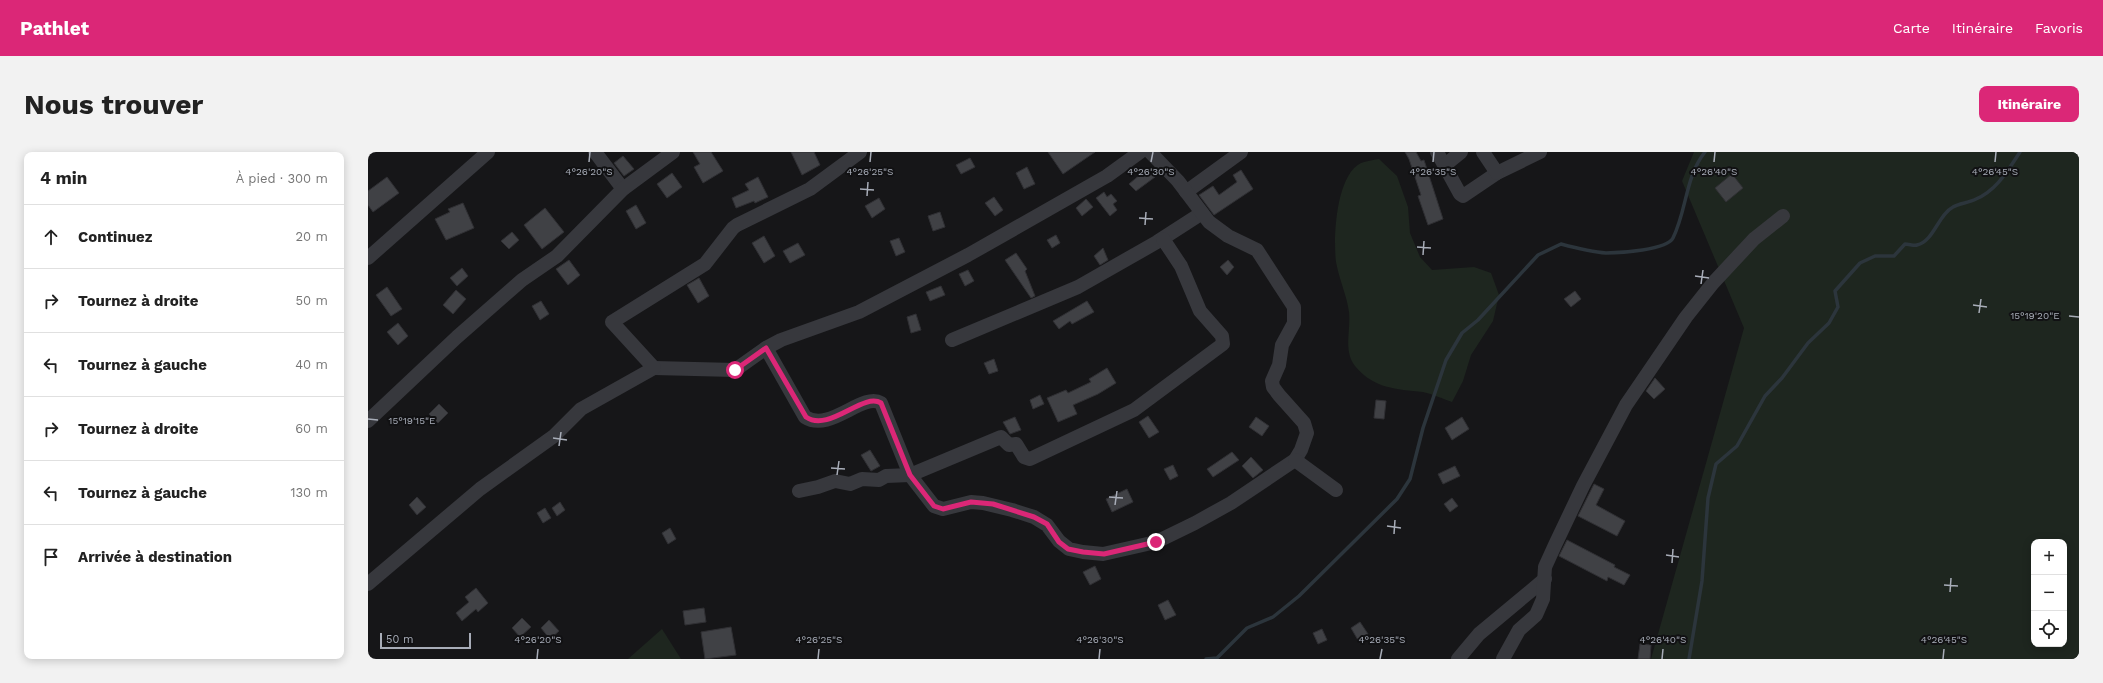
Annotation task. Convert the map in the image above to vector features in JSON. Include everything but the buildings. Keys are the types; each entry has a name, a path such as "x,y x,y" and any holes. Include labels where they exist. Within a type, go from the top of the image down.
{"street":[{"path":"368,258 488,152"},
{"path":"595,152 623,189"},
{"path":"368,421 463,332 522,280 556,256 623,189 651,170 673,152"},
{"path":"654,368 612,322 705,264 733,228 810,189 860,152"},
{"path":"368,584 480,489 554,436 581,409 654,368 735,370 766,348 781,340 859,312 968,255 1107,176 1140,152"},
{"path":"766,348 806,417 811,420 816,422 842,415 869,401 881,403 910,475 934,506 943,509 971,502 993,504 1034,517 1047,524 1059,542 1068,549 1104,554 1156,542 1195,524 1231,503 1295,460 1301,450 1307,433 1304,423 1279,396 1273,387 1272,381 1279,365 1282,345 1294,323 1294,307 1256,250 1218,230 1150,152"},
{"path":"1186,192 1241,152"},
{"path":"1437,152 1460,194 1463,196 1497,173 1540,152"},
{"path":"1445,165 1462,152"},
{"path":"1483,152 1497,173"},
{"path":"952,340 1078,287 1163,239 1202,213"},
{"path":"1503,659 1519,630 1536,615 1543,599 1546,567 1583,486 1630,400 1686,317 1713,283 1754,239 1783,216"},
{"path":"798,490 818,487 835,481 850,484 862,479 879,480 886,476 910,475 1001,437 1009,444 1016,444 1024,456 1030,459 1134,410 1223,344 1222,336 1200,311 1181,266 1163,239"},
{"path":"1295,460 1336,490"},
{"path":"1458,659 1490,624 1545,578"}],"shaded area":[{"path":"1694,152 2079,152 2079,659 1651,659 1744,328 1682,181"},
{"path":"1379,159 1397,176 1408,207 1410,233 1420,257 1432,270 1474,267 1491,273 1499,295 1493,321 1471,355 1463,381 1452,402 1423,392 1395,389 1378,384 1362,374 1351,360 1349,354 1349,312 1336,262 1335,251 1338,208 1341,193 1346,180 1353,170 1361,163"},
{"path":"662,629 681,659 628,659"}],"waterway":[{"path":"1206,659 1217,658 1247,628 1273,617 1299,596 1397,499 1410,479 1423,428 1446,360 1462,333 1478,320 1538,255 1561,244 1589,251 1606,253 1642,250 1653,248 1669,242 1673,238 1678,227 1690,183 1698,162 1705,152"},
{"path":"1689,659 1702,581 1708,498 1716,464 1737,446 1765,396 1782,378 1808,343 1829,323 1838,307 1835,291 1860,263 1875,256 1894,256 1905,244 1916,245 1923,243 1948,211 1955,206 1983,195 1996,185 2020,152"}],"route":[{"path":"735,370 766,348 806,417 816,422 842,415 869,401 878,401 881,403 884,407 910,475 927,499 934,506 943,509 971,502 993,504 1034,517 1047,524 1059,542 1068,549 1083,552 1104,554 1156,542"}]}
